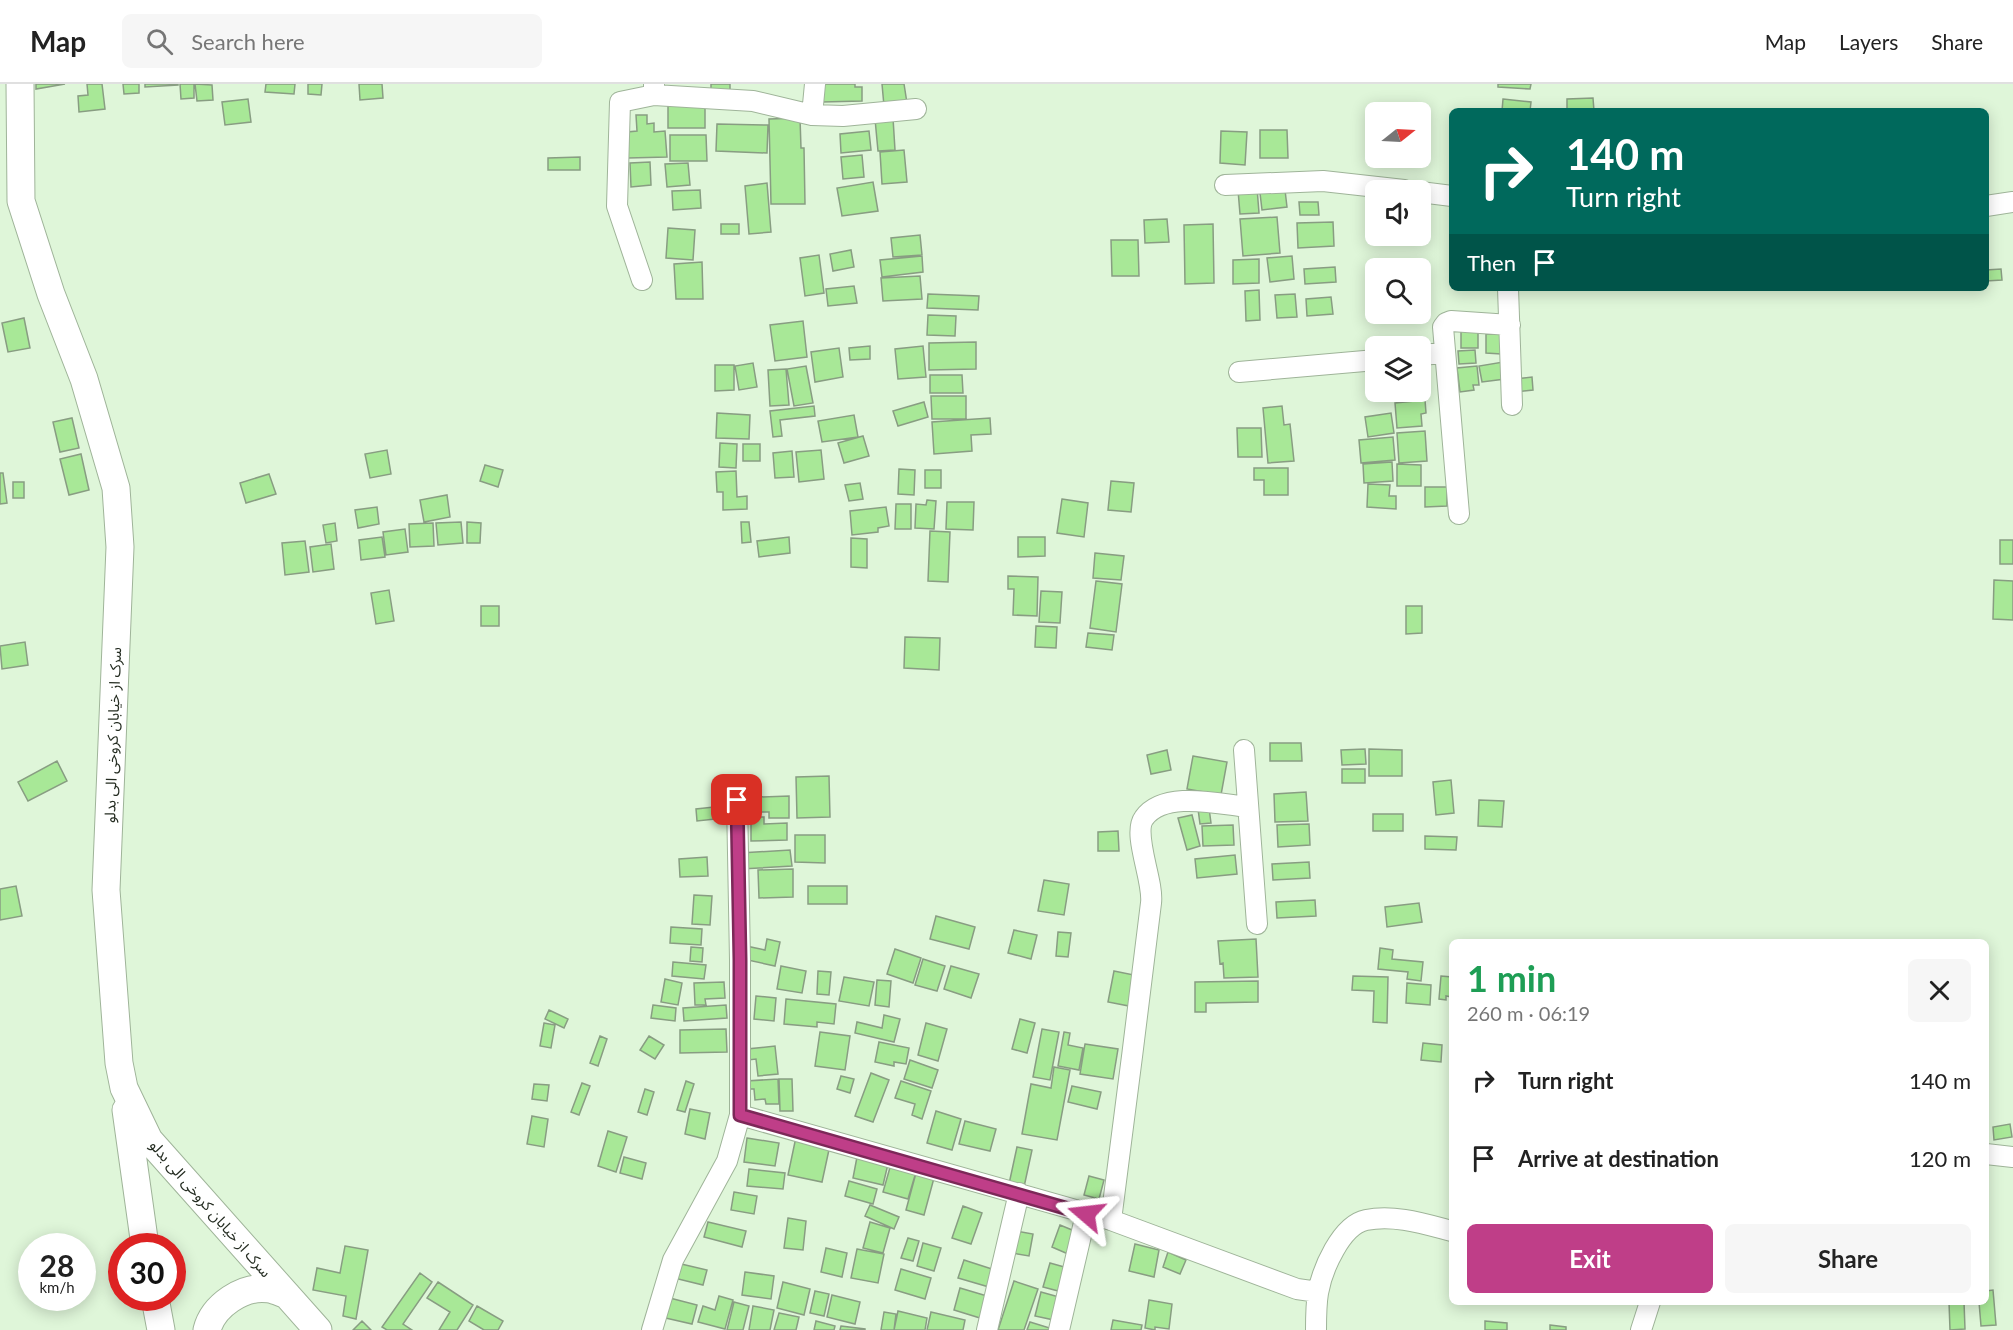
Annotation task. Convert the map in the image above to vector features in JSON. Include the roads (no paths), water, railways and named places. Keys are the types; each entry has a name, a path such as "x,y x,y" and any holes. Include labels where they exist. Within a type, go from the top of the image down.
{"main road":[{"name":"سرک از خیابان کروخی الی بدلو","path":"20,84 21,201 51,294 84,379 116,488 120,547 106,890 119,1063 124,1088 149,1140 318,1330"},
{"path":"124,1088 143,1233"},
{"path":"207,1330 219,1306 237,1295 267,1288 287,1295"},
{"path":"157,1311 161,1330"}],"street":[{"path":"812,115 815,84"},
{"path":"642,280 617,206 620,102 654,90 754,93 812,115 843,116 916,110"},
{"path":"1225,185 1323,181 1365,186"},
{"path":"1431,193 1449,196"},
{"path":"1989,206 2013,202"},
{"path":"1508,291 1512,405"},
{"path":"1459,514 1443,327 1446,322 1451,321 1509,325"},
{"path":"1431,354 1445,353"},
{"path":"1239,372 1365,361"},
{"path":"1244,750 1257,924"},
{"path":"652,1330 673,1260 728,1161 740,1115 737,800"},
{"path":"1111,1220 1152,895 1140,834 1142,820 1151,810 1180,800 1248,807"},
{"path":"740,1115 1111,1220 1297,1289 1318,1293"},
{"path":"1989,1154 2013,1157"},
{"path":"987,1330 1019,1194"},
{"path":"1059,1330 1086,1214"},
{"path":"1316,1330 1318,1293 1333,1252 1347,1229 1365,1220 1402,1219 1449,1230"},
{"path":"1641,1330 1649,1305"}]}
